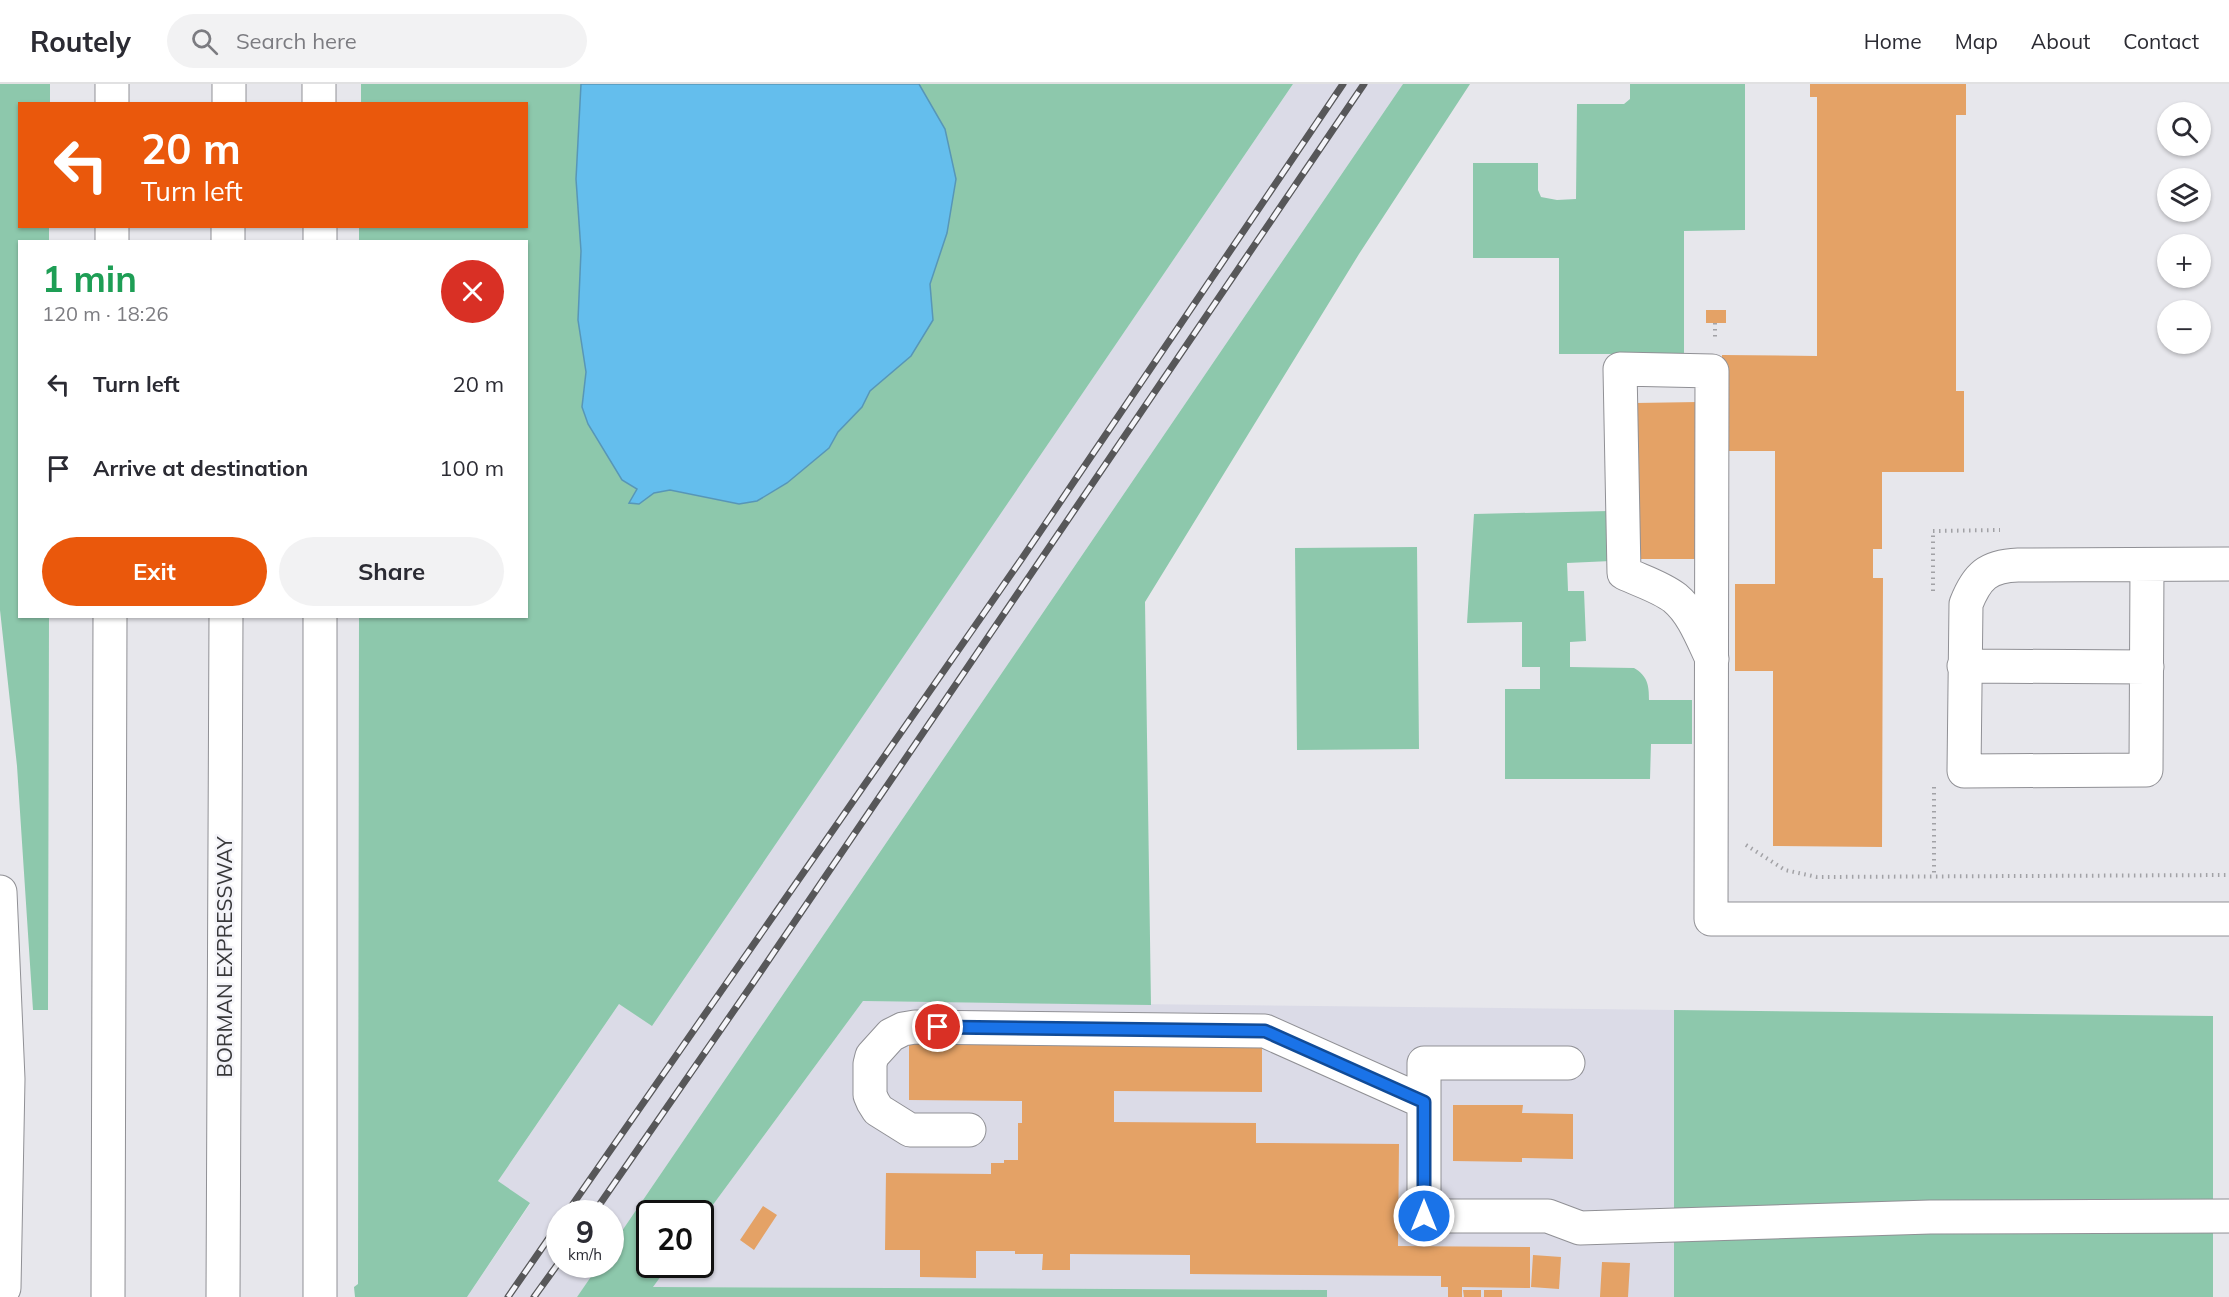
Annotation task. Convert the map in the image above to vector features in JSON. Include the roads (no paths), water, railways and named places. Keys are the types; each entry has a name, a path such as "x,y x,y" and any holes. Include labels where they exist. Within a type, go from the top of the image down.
{"main road":[{"path":"112,84 112,102"},
{"path":"229,84 229,102"},
{"path":"320,84 320,102"},
{"path":"1712,659 1695,624 1675,598 1624,573 1620,369 1712,371 1712,659 1711,919 2229,919"},
{"path":"2147,565 2146,770 1964,771 1966,604 1977,582 1994,568 2019,565 2229,564"},
{"path":"108,1297 110,618"},
{"name":"BORMAN EXPRESSWAY","path":"223,1297 226,618"},
{"path":"320,618 320,1297"},
{"path":"1964,666 2147,668"},
{"path":"0,892 8,1079 4,1292"},
{"path":"969,1130 910,1130 878,1110 870,1095 870,1064 876,1049 891,1035 903,1029 915,1027 1265,1031 1424,1102"},
{"path":"1568,1063 1424,1063 1424,1216 1548,1216 1580,1228 1930,1217 2229,1216"},
{"path":"0,1246 4,1292"}],"water":[{"path":"581,84 919,84 945,129 956,179 947,233 930,284 933,320 911,356 870,391 862,407 838,432 829,448 787,483 757,501 739,504 670,490 654,493 639,504 629,503 637,489 622,480 588,424 582,407 586,372 578,320 581,251 576,179"}],"railway":[{"path":"576,1200 1023,557 1343,84"},
{"path":"603,1200 753,983 1364,84"},
{"path":"508,1297 546,1242"},
{"path":"534,1297 548,1278"}]}
